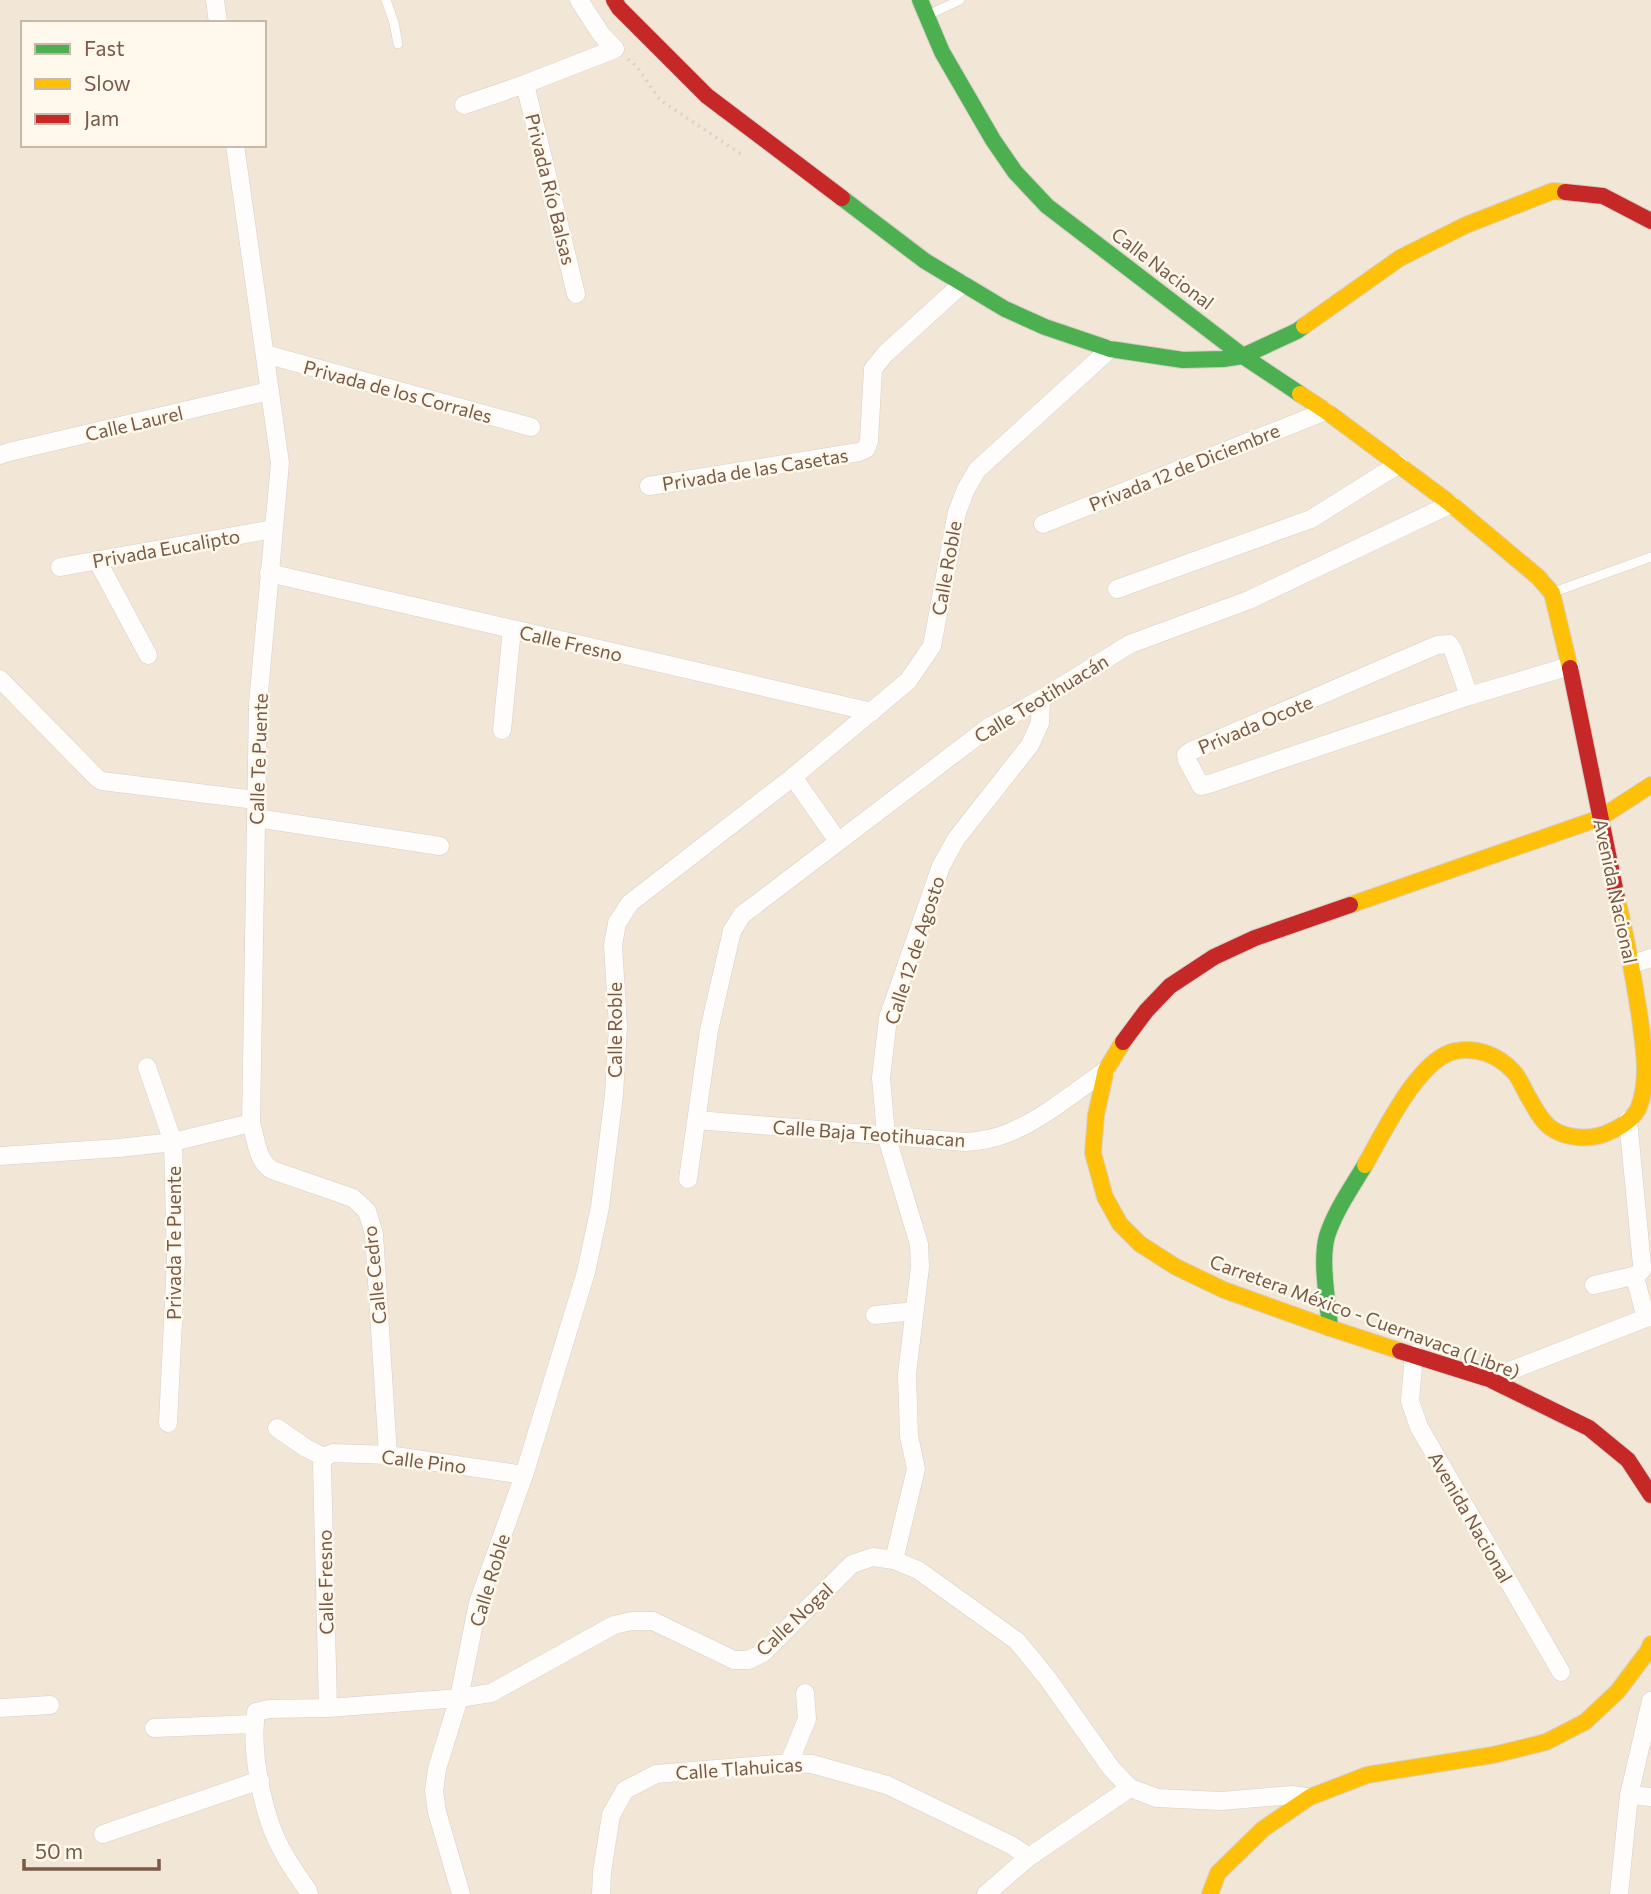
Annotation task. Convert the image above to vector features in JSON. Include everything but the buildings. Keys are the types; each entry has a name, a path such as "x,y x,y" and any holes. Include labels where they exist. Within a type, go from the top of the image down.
{"main road":[{"path":"614,0 707,96 925,261 1005,309 1035,323 1110,348 1183,360 1243,356 1297,331 1400,258 1466,225 1553,191 1603,196 1651,221"},
{"name":"Calle Nacional","path":"920,0 943,52 993,140 1014,172 1048,206 1243,356 1326,411 1451,504"},
{"path":"1451,504 1538,577 1552,593"},
{"name":"Avenida Nacional","path":"1552,593 1570,666 1632,964 1645,1055 1644,1084 1638,1109 1628,1120"},
{"name":"Carretera México - Cuernavaca (Libre)","path":"1651,785 1600,818 1255,938 1214,957 1170,986 1146,1011 1106,1070 1096,1115 1093,1153 1105,1197 1120,1224 1140,1244 1176,1267 1224,1290 1489,1379 1589,1428 1628,1460 1651,1493"},
{"path":"1331,1328 1324,1257 1327,1237 1340,1208 1412,1086 1433,1063 1452,1051 1471,1049 1493,1055 1514,1072 1538,1114 1551,1128 1570,1136 1597,1137 1623,1126 1628,1120"},
{"path":"1210,1894 1218,1873 1263,1829 1310,1797 1367,1775 1493,1755 1546,1742 1585,1722 1618,1691 1649,1647"}],"street":[{"path":"215,0 218,21"},
{"path":"464,105 615,49 601,34 579,0"},
{"name":"Privada Río Balsas","path":"525,84 576,294"},
{"name":"Calle Te Puente","path":"235,147 280,463 258,703 251,1123"},
{"name":"Privada de las Casetas","path":"649,486 866,449 869,441 873,369 885,354 962,284"},
{"name":"Calle Roble","path":"461,1894 437,1812 434,1791 459,1698 478,1603 524,1475 586,1272 600,1207 614,1096 618,1026 613,945 617,923 630,903 793,777 908,681 932,646 957,512 965,489 977,470 1110,348"},
{"name":"Privada de los Corrales","path":"265,354 531,427"},
{"name":"Calle Laurel","path":"0,456 269,391"},
{"name":"Privada 12 de Diciembre","path":"1042,524 1326,411"},
{"path":"1118,589 1311,519 1399,464"},
{"name":"Calle Teotihuacán","path":"688,1179 709,1030 732,932 742,915 989,727 1041,699 1130,644 1250,600 1451,504"},
{"name":"Privada Eucalipto","path":"60,567 273,529"},
{"path":"97,560 148,655"},
{"name":"Calle Fresno","path":"270,573 872,712"},
{"path":"502,730 512,629"},
{"name":"Privada Ocote","path":"1469,696 1453,650 1449,644 1437,645 1191,751 1186,755 1187,760 1201,786 1209,785 1469,696 1570,666"},
{"path":"0,678 102,781 440,846"},
{"name":"Calle 12 de Agosto","path":"894,1560 916,1469 909,1436 907,1374 920,1266 919,1244 886,1135 881,1078 888,1018 941,866 956,839 1030,745 1040,723 1041,699"},
{"path":"793,777 838,841"},
{"path":"1632,964 1651,958"},
{"name":"Privada Te Puente","path":"147,1067 173,1142 176,1260 168,1423"},
{"name":"Calle Baja Teotihuacan","path":"697,1120 965,1142 986,1140 1009,1133 1049,1110 1106,1070"},
{"path":"1594,1285 1637,1275 1642,1270 1628,1120"},
{"path":"0,1156 173,1142 251,1123"},
{"name":"Calle Cedro","path":"251,1123 262,1161 272,1170 353,1198 367,1211 373,1234 388,1455"},
{"path":"1489,1379 1648,1317 1636,1281 1637,1275"},
{"path":"875,1315 914,1311"},
{"name":"Avenida Nacional","path":"1414,1354 1410,1401 1419,1427 1561,1672"},
{"path":"277,1428 324,1457"},
{"name":"Calle Pino","path":"324,1457 333,1453 388,1455 524,1475"},
{"name":"Calle Fresno","path":"324,1457 322,1465 328,1707"},
{"name":"Calle Nogal","path":"154,1728 255,1718 269,1709 459,1698 491,1693 614,1625 632,1620 653,1622 734,1660 748,1660 762,1653 852,1564 873,1557 894,1560 918,1570 1017,1641 1048,1679 1111,1768 1129,1788"},
{"path":"1649,1647 1651,1671"},
{"path":"789,1763 807,1719 805,1693"},
{"path":"1619,1894 1629,1795 1651,1701"},
{"path":"0,1708 50,1705"},
{"path":"255,1718 257,1762 267,1815 284,1854 309,1894"},
{"name":"Calle Tlahuicas","path":"601,1894 611,1815 625,1790 656,1774 789,1763 812,1764 887,1785 1011,1845 1029,1857"},
{"path":"103,1834 260,1780"},
{"path":"986,1894 1029,1857 1129,1788 1157,1798 1221,1801 1310,1797"},
{"path":"1629,1795 1651,1797"}],"lane":[{"path":"386,0 398,44"},
{"path":"927,16 960,0"},
{"path":"1552,593 1651,557"}],"shaded area":[{"path":"0,0 1651,0 1651,1894 0,1894"}],"traffic: fast":[{"path":"920,0 942,52 993,140 1015,172 1047,206 1243,356 1300,394"},
{"path":"842,198 925,261 1005,309 1045,327 1110,349 1183,360 1223,359 1243,356 1304,326"},
{"path":"1330,1328 1324,1269 1327,1236 1339,1208 1365,1165"}],"traffic: slow":[{"path":"1304,326 1400,258 1466,225 1553,191 1565,192"},
{"path":"1300,394 1451,504 1538,577 1552,593 1570,668"},
{"path":"1350,905 1600,818 1651,785"},
{"path":"1365,1165 1403,1099 1416,1082 1442,1056 1456,1051 1479,1051 1507,1065 1518,1077 1544,1122 1557,1132 1579,1137 1601,1135 1621,1126 1633,1116 1642,1096 1645,1060 1634,984 1617,898"},
{"path":"1123,1042 1106,1070 1096,1115 1093,1153 1105,1197 1120,1224 1140,1244 1176,1267 1224,1290 1400,1351"},
{"path":"1210,1894 1218,1873 1263,1829 1310,1797 1367,1775 1493,1755 1546,1742 1585,1722 1618,1691 1651,1644"}],"traffic: jam":[{"path":"614,0 707,96 842,198"},
{"path":"1565,192 1603,196 1651,221"},
{"path":"1570,668 1617,898"},
{"path":"1123,1042 1146,1011 1170,986 1214,957 1255,938 1350,905"},
{"path":"1400,1351 1489,1379 1589,1428 1628,1460 1651,1495"}]}
